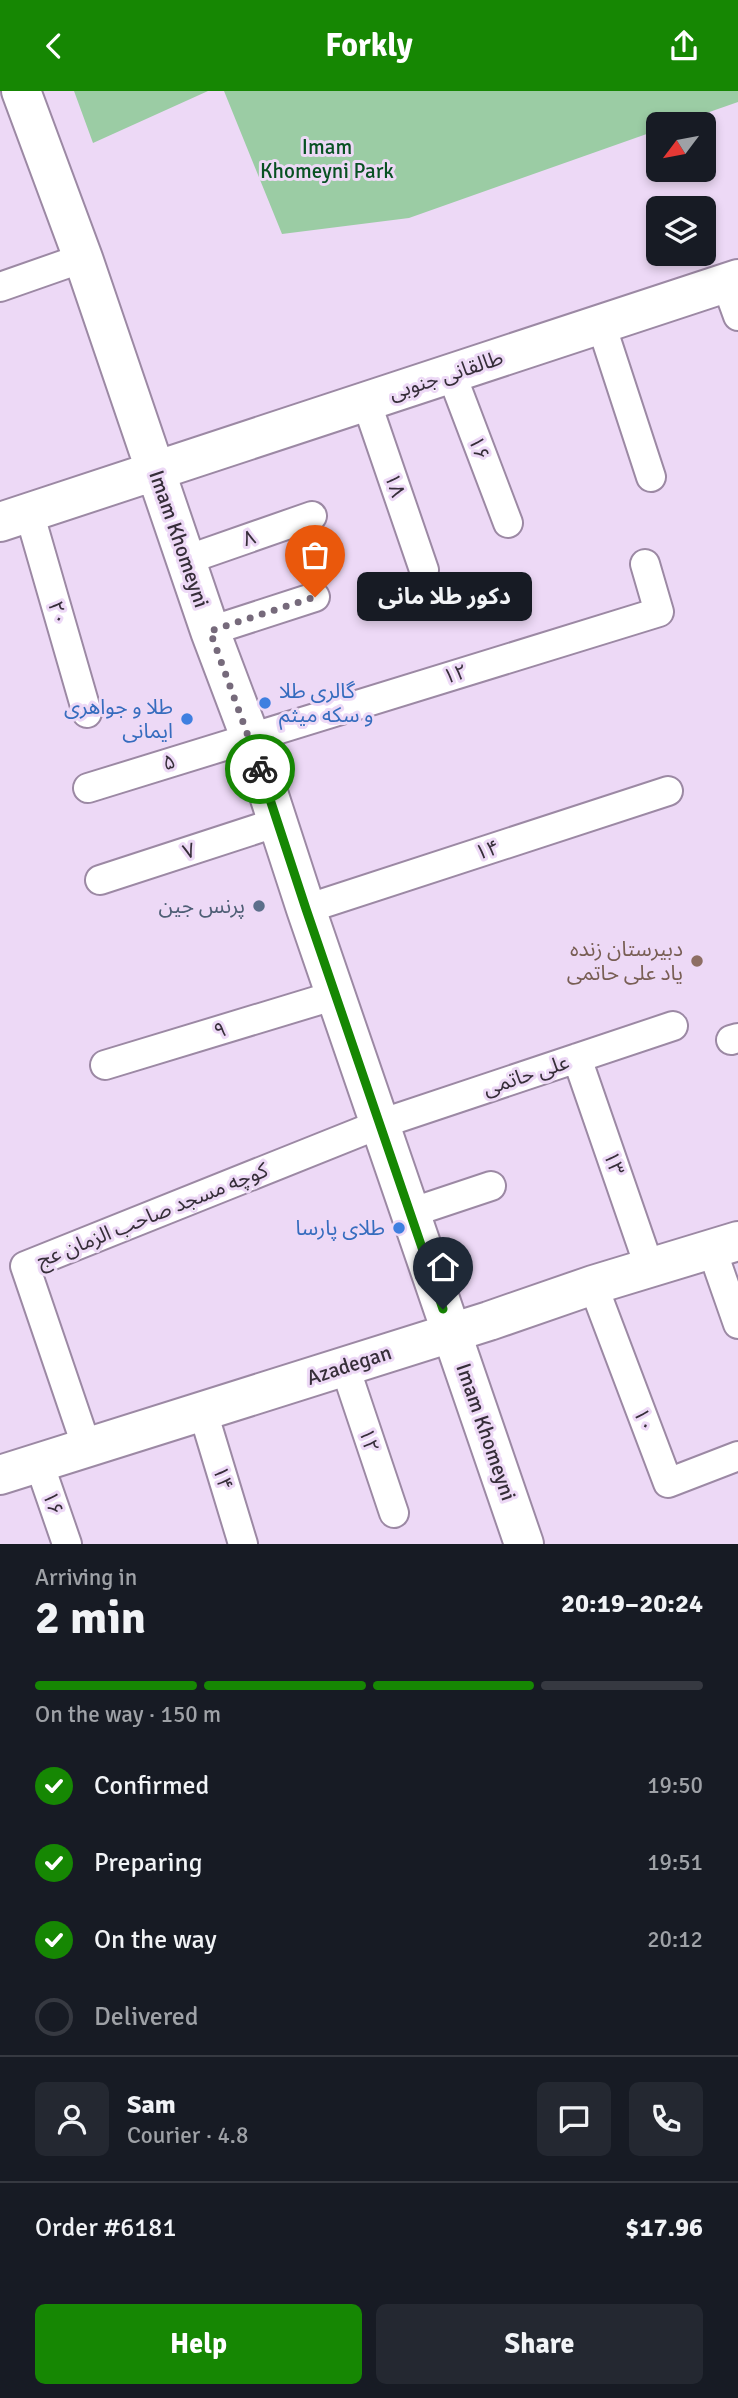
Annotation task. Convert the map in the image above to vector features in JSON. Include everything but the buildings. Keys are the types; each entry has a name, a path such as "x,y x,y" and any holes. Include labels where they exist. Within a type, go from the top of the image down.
{"main road":[{"name":"Imam Khomeyni","path":"21,91 83,258 210,631 250,737 306,909 524,1544"},
{"name":"طالقانی جنوبی","path":"15,517 601,324 734,293"},
{"name":"Azadegan","path":"0,1475 452,1333 593,1285 725,1246"}],"street":[{"path":"0,287 83,258"},
{"path":"601,324 651,477"},
{"name":"۱۶","path":"451,373 508,523"},
{"name":"۱۸","path":"366,401 424,570"},
{"name":"۸","path":"186,561 312,516"},
{"name":"۲۰","path":"15,517 88,713"},
{"name":"۱۲","path":"250,737 659,612 645,564"},
{"path":"210,631 315,597"},
{"name":"۵","path":"88,788 250,737"},
{"name":"۱۴","path":"306,909 668,791"},
{"name":"۷","path":"100,880 278,822"},
{"name":"۹","path":"105,1065 336,995"},
{"name":"علی حاتمی","path":"380,1124 673,1026"},
{"name":"۱۳","path":"577,1058 650,1269"},
{"name":"کوچه مسجد صاحب الزمان عج","path":"87,1448 24,1266 380,1124"},
{"path":"410,1213 491,1187"},
{"path":"725,1246 738,1324"},
{"name":"۱۰","path":"593,1285 667,1483 738,1456"},
{"name":"۱۲","path":"345,1367 394,1513"},
{"name":"۱۴","path":"203,1412 243,1544"},
{"name":"۱۶","path":"39,1463 67,1544"}],"green space":[{"path":"74,91 208,91 93,143"},
{"name":"Imam Khomeyni Park","path":"224,91 738,91 738,102 709,112 646,112 646,134 409,218 282,234"}],"way so far":[{"path":"260,769 210,631 315,597"}],"place":[{"name":"دکور طلا مانی","path":"315,597"},
{"name":"گالری طلا و سکه میثم","path":"265,703"},
{"name":"طلا و جواهری ایمانی","path":"187,719"},
{"name":"پرنس جین","path":"259,906"},
{"name":"دبیرستان زنده یاد علی حاتمی","path":"697,961"},
{"name":"طلای پارسا","path":"399,1228"}],"route":[{"path":"260,769 443,1309"}]}
